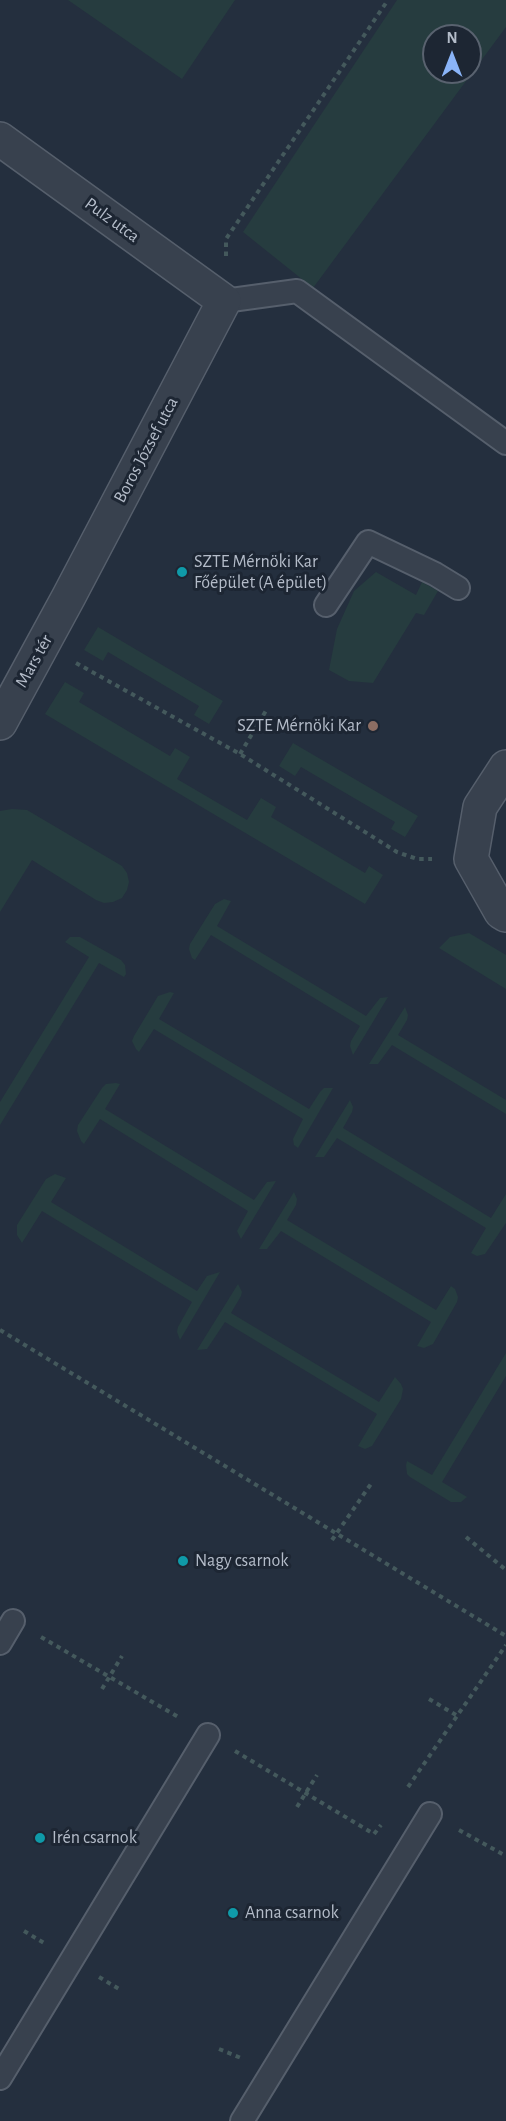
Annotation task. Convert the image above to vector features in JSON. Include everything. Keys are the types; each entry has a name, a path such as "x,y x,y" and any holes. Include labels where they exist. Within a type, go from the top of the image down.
{"street":[{"name":"Pulz utca","path":"0,139 224,301"},
{"name":"Boros József utca","path":"68,598 224,301"},
{"name":"Mars tér","path":"0,723 68,598"},
{"path":"506,767 480,807 471,859 501,912 506,915"}],"lane":[{"path":"224,301 297,291 506,443"},
{"path":"326,605 368,542 458,588"},
{"path":"0,1642 13,1621"},
{"path":"0,2078 208,1735"},
{"path":"242,2121 430,1814"}],"path":[{"path":"224,301 226,239 388,0"},
{"path":"44,645 240,754 397,852 417,859 471,859"},
{"path":"240,754 267,709"},
{"path":"0,1330 506,1636"},
{"path":"332,1540 373,1481"},
{"path":"466,1537 506,1570"},
{"path":"506,1645 401,1798 506,1856"},
{"path":"102,1689 122,1656"},
{"path":"429,1699 456,1716"},
{"path":"297,1807 317,1774"}],"green space":[{"path":"68,0 235,0 182,79"},
{"path":"397,0 506,0 506,27 482,59 482,24 422,24 422,84 464,84 313,288 243,232"},
{"path":"376,572 416,595 422,582 438,591 424,615 416,613 373,683 349,681 329,670 337,629 354,591"},
{"path":"98,627 223,701 209,724 194,715 199,706 108,652 103,661 84,650"},
{"path":"65,682 84,693 79,702 170,756 175,748 190,757 177,779 247,820 261,798 276,807 271,817 365,873 369,866 383,875 365,904 45,714"},
{"path":"293,743 418,816 405,837 391,829 395,822 301,767 295,776 279,766"},
{"path":"27,810 122,866 129,882 122,898 104,903 96,900 32,860 0,912 0,811"},
{"path":"224,899 231,901 217,926 366,1016 380,998 388,997 353,1055 351,1041 360,1026 211,935 195,960 192,958 190,944 215,904"},
{"path":"469,933 506,955 506,989 439,948 450,937"},
{"path":"70,937 80,937 121,960 125,965 126,974 124,977 99,963 0,1125 0,1102 89,957 65,942"},
{"path":"174,993 159,1019 309,1109 324,1088 333,1088 298,1148 294,1145 293,1139 303,1119 154,1029 139,1052 136,1049 132,1041 134,1036 158,996"},
{"path":"405,1007 407,1020 398,1035 506,1100 506,1114 392,1045 378,1064 369,1064"},
{"path":"106,1084 120,1084 105,1109 254,1200 267,1182 276,1181 241,1239 237,1231 248,1211 100,1119 84,1144 81,1141 77,1131 78,1125 102,1088"},
{"path":"350,1100 353,1107 352,1112 343,1128 491,1218 506,1194 506,1223 485,1254 477,1256 471,1253 486,1228 337,1138 324,1157 315,1157"},
{"path":"55,1174 66,1178 51,1202 197,1291 207,1276 220,1272 180,1340 178,1327 192,1302 42,1211 22,1243 17,1235 17,1225 46,1179"},
{"path":"294,1192 297,1199 296,1205 287,1220 436,1310 451,1286 455,1289 457,1302 433,1344 424,1348 417,1346 431,1322 281,1231 267,1249 259,1249"},
{"path":"238,1284 242,1292 231,1313 379,1402 395,1377 401,1384 403,1389 401,1399 372,1446 365,1449 358,1446 377,1414 225,1322 207,1349 197,1350"},
{"path":"506,1353 506,1376 442,1482 467,1497 461,1502 451,1502 410,1477 407,1474 407,1461 432,1475"}],"place":[{"name":"SZTE Mérnöki Kar Főépület (A épület)","path":"182,572"},
{"name":"SZTE Mérnöki Kar","path":"373,726"},
{"name":"Nagy csarnok","path":"183,1561"},
{"name":"Irén csarnok","path":"40,1838"},
{"name":"Anna csarnok","path":"233,1913"}]}
